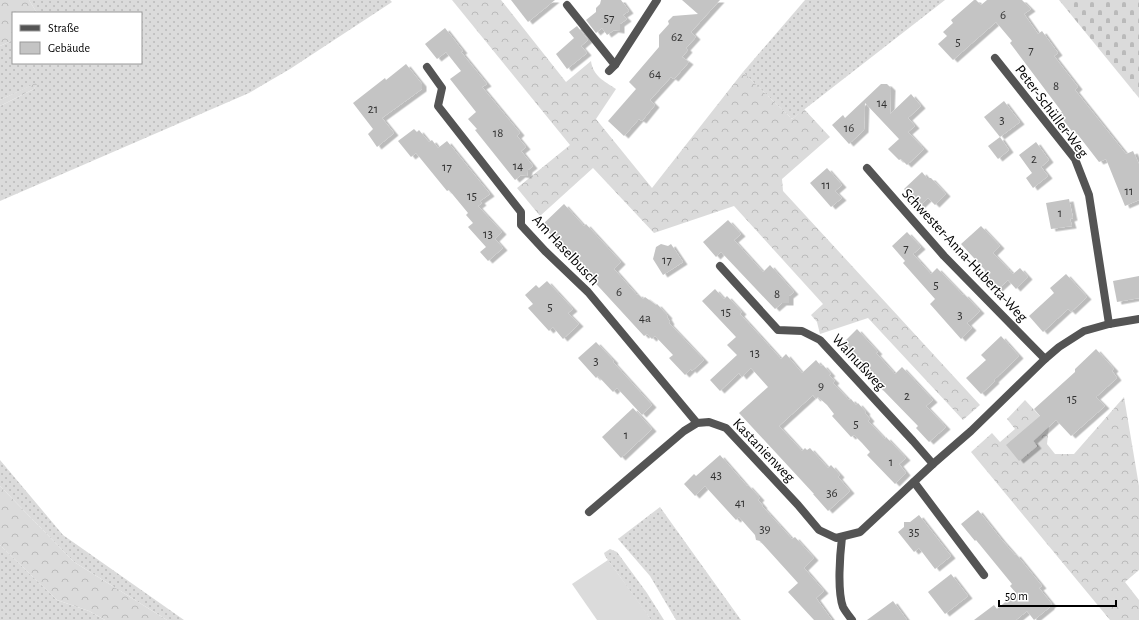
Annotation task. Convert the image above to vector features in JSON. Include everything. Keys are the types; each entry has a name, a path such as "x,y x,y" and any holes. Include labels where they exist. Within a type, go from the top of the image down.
{"street":[{"path":"567,5 612,68 657,0"},
{"name":"Peter-Schüller-Weg","path":"994,58 1075,159 1089,195 1109,324"},
{"name":"Am Haselbusch","path":"427,67 442,88 438,106 521,212 520,225 588,292 697,423"},
{"name":"Schwester-Anna-Huberta-Weg","path":"867,168 944,256 1045,359"},
{"name":"Walnußweg","path":"720,266 778,330 802,331 820,340 913,441 932,464"},
{"path":"852,620 843,606 840,589 842,537 860,532 932,464 971,431 1059,347 1084,331 1109,324 1139,319"},
{"name":"Kastanienweg","path":"697,423 709,422 726,428 798,505 819,530 836,538 842,537"},
{"path":"589,512 684,430 697,423"},
{"path":"914,482 984,574"}],"green space":[{"path":"0,0 29,0 36,12 12,12 12,40 0,46"},
{"path":"29,0 390,0 392,2 290,69 249,93 0,201 0,106 34,89 37,83 0,100 0,46 12,40 12,64 142,64 142,12 36,12"},
{"path":"452,0 501,0 566,82 591,61 594,71 603,81 616,89 596,119 652,188 743,72 792,119 804,109 830,137 782,179 783,191 980,405 963,420 868,318 820,334 817,322 811,315 823,304 734,206 654,233 593,168 540,216 517,188 570,145"},
{"path":"805,0 945,0 792,119 743,72"},
{"path":"1059,0 1139,0 1139,98"},
{"path":"38,82 34,89 0,106 0,100"},
{"path":"1124,397 1139,486 1139,570 1125,582 1139,600 1139,620 1110,620 971,452 992,433 1000,442 1015,429 1007,419 1025,400 1049,426 1047,444 1055,454 1074,454"},
{"path":"0,460 63,535 184,620 167,620 74,562 0,486"},
{"path":"0,486 74,562 167,620 105,620 89,611 57,600 0,545"},
{"path":"660,507 741,620 676,620 650,576 618,539"},
{"path":"0,545 57,600 89,611 105,620 0,620"},
{"path":"610,549 617,552 647,593 664,620 651,620 605,556 604,553"},
{"path":"608,560 651,620 597,620 572,584"}],"building":[{"path":"511,0 555,0 528,22"},
{"path":"601,0 621,0 629,11 623,15 627,19 620,24 620,31 614,30 607,35 602,28 596,33 586,20 596,12 596,8 600,4"},
{"path":"682,0 720,0 691,32 696,37 686,48 688,50 682,57 689,62 674,79 671,77 650,100 655,105 642,121 639,119 624,136 608,121 636,89 629,82 659,47 659,35 669,24 668,21 673,16 698,14"},
{"path":"974,0 981,5 987,0 1022,0 1031,9 1024,14 1038,34 1042,31 1058,53 1054,56 1078,87 1075,90 1126,154 1133,151 1139,164 1139,200 1125,206 1106,159 1099,162 1075,131 1073,133 1059,114 1062,112 1010,43 1012,41 996,22 953,60 938,44 947,36 943,32 953,23 951,20"},
{"path":"577,26 588,40 581,46 587,53 567,69 556,54 574,38 569,32"},
{"path":"445,28 463,51 461,52 487,84 482,87 520,133 517,136 526,147 521,151 533,166 528,170 527,176 521,175 515,180 475,130 477,129 468,119 476,112 450,79 461,71 446,52 437,59 425,44"},
{"path":"406,64 422,84 422,89 382,118 394,133 377,147 368,134 373,129 353,103"},
{"path":"881,84 887,84 891,88 890,114 911,94 921,106 908,118 915,126 908,132 924,149 907,165 901,159 899,160 888,149 899,139 865,103 864,130 849,144 832,125 843,115 845,118"},
{"path":"1004,101 1020,122 1000,137 984,117"},
{"path":"414,129 417,132 419,130 429,142 432,140 438,148 447,141 490,194 480,201 482,203 478,206 502,232 495,239 503,248 488,261 480,252 486,247 468,227 473,223 466,215 468,213 449,190 447,191 416,153 411,157 398,141"},
{"path":"1000,137 1009,150 998,159 988,146"},
{"path":"1036,142 1049,160 1041,167 1048,176 1033,188 1026,178 1032,173 1019,155"},
{"path":"827,168 842,185 835,191 842,198 831,207 810,183"},
{"path":"922,172 927,178 931,178 946,194 935,205 928,198 920,206 904,189"},
{"path":"1069,199 1073,218 1070,219 1072,226 1051,229 1046,203"},
{"path":"564,204 584,226 586,224 621,262 614,269 637,295 638,294 643,299 645,297 656,305 657,304 668,316 669,323 704,360 692,371 691,369 685,375 669,358 673,355 655,336 652,339 647,334 644,336 542,225"},
{"path":"728,220 741,234 734,240 763,272 770,265 794,292 789,296 789,303 782,303 775,309 721,252 716,257 703,242"},
{"path":"981,226 1000,246 993,253 1013,274 1020,268 1028,277 1016,289 1008,280 997,290 982,273 985,270 961,244"},
{"path":"907,232 921,247 913,254 931,274 937,268 980,311 967,323 972,328 961,339 930,304 935,299 903,263 905,261 892,246"},
{"path":"661,244 668,246 671,244 683,262 663,275 653,259 656,247"},
{"path":"1066,274 1087,297 1071,312 1068,309 1043,332 1029,316 1054,293 1050,288"},
{"path":"1139,276 1139,298 1117,302 1113,281"},
{"path":"547,281 573,309 568,313 579,324 563,339 553,327 549,331 528,308 533,304 525,295 536,285 539,288"},
{"path":"715,289 724,299 727,296 742,312 740,314 781,359 786,354 802,373 816,360 821,366 823,365 835,381 833,383 849,400 851,399 856,405 858,403 870,419 868,421 906,458 899,464 906,473 895,484 867,455 870,452 862,443 854,435 851,437 832,416 834,414 827,405 818,397 816,399 813,395 779,426 802,451 805,448 807,450 810,448 828,468 831,465 840,475 838,477 850,491 828,511 739,413 768,387 751,368 742,377 739,373 720,391 710,380 737,355 727,345 736,337 702,301"},
{"path":"857,329 878,352 876,353 895,374 902,367 933,400 926,406 946,427 929,442 916,428 918,426 880,387 879,388 842,344"},
{"path":"1001,336 1019,356 981,394 966,378 986,360 981,355"},
{"path":"596,342 652,405 642,415 617,388 613,392 598,376 596,378 578,358"},
{"path":"1096,349 1114,369 1112,371 1117,378 1096,397 1105,406 1071,436 1056,420 1033,441 1037,446 1019,461 1006,445 1040,416 1034,409 1075,372 1075,369"},
{"path":"633,408 652,429 621,458 602,437"},
{"path":"720,455 747,486 748,485 760,498 758,500 762,506 792,539 795,537 814,558 804,568 824,591 816,598 832,620 814,620 788,592 798,583 760,541 756,540 755,535 739,517 736,520 705,486 695,496 684,484 694,474 696,476"},
{"path":"978,510 1042,586 1039,588 1052,604 1034,620 1027,611 1016,620 974,620 994,605 997,609 1016,593 1010,586 1012,584 961,524"},
{"path":"919,515 951,556 935,569 919,548 914,552 898,532 904,527 904,522 910,522"},
{"path":"951,574 968,596 945,614 928,592"},
{"path":"893,601 907,620 867,620"}]}
